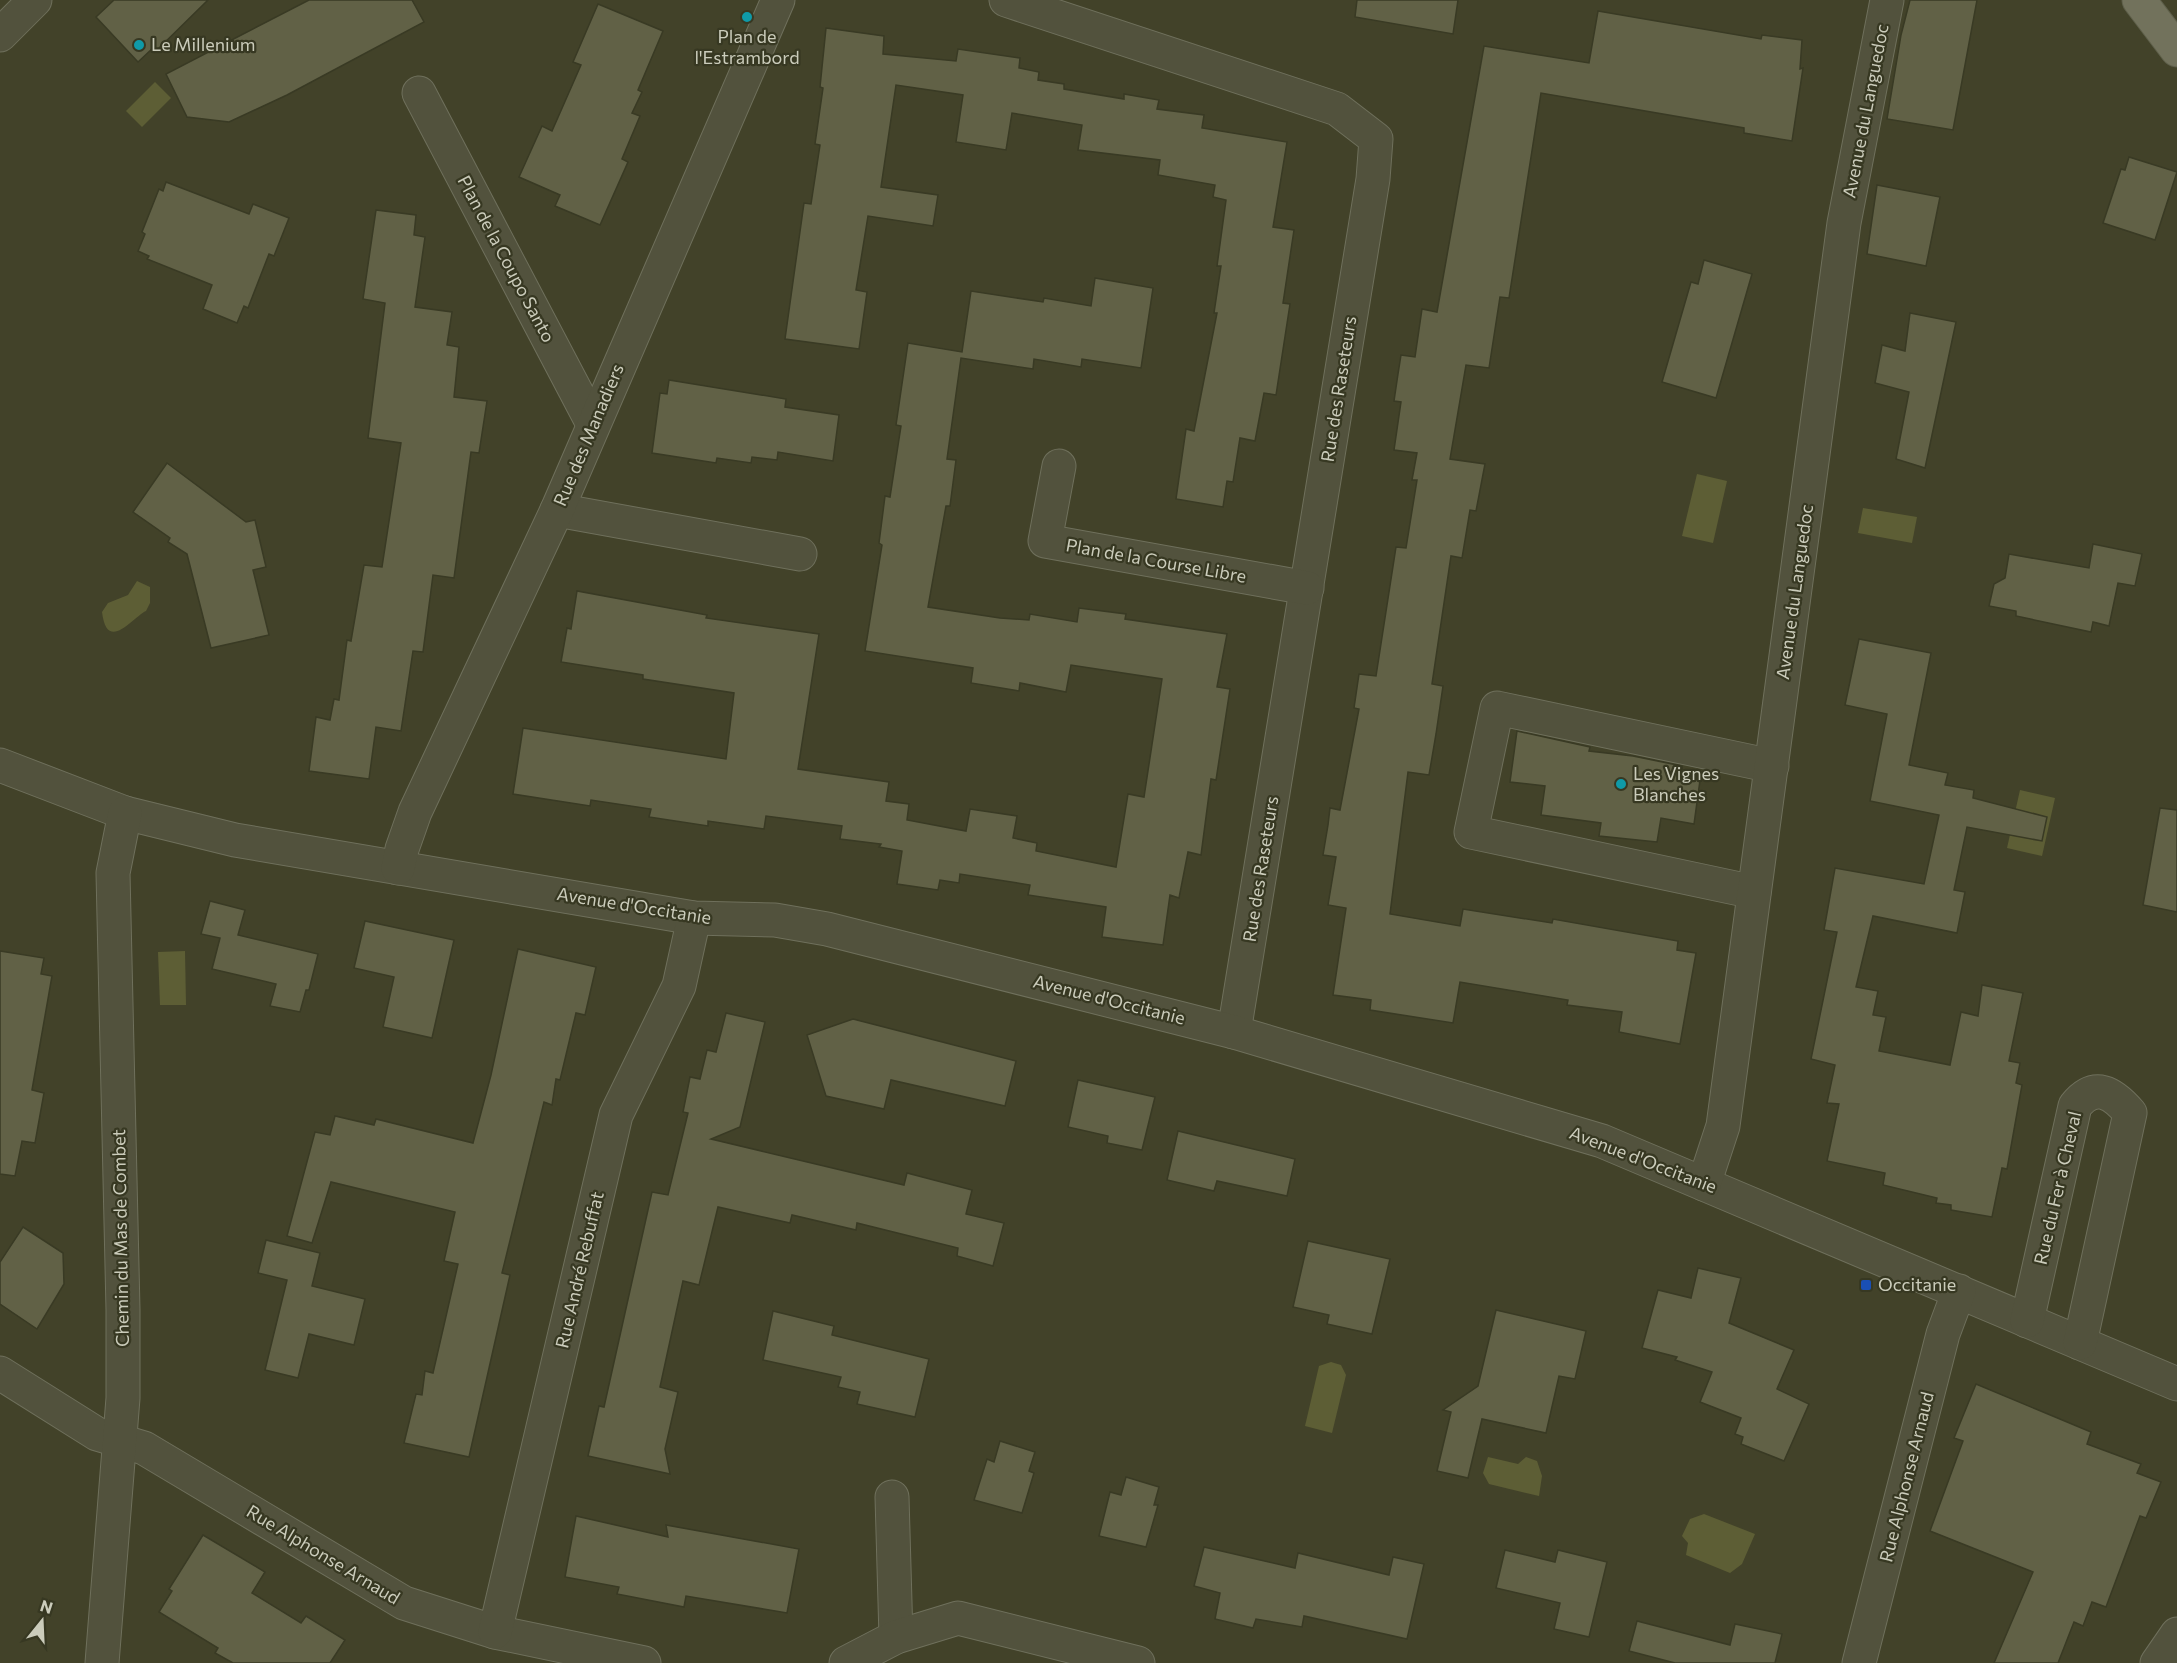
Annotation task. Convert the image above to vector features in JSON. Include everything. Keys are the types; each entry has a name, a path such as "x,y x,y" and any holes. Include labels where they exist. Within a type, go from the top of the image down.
{"main road":[{"path":"2139,0 2177,50"}],"street":[{"path":"0,35 35,0"},
{"name":"Rue des Manadiers","path":"398,868 402,849 416,812 557,510 778,0"},
{"name":"Rue des Raseteurs","path":"1006,0 1337,109 1376,139 1373,178 1234,1032"},
{"name":"Avenue du Languedoc","path":"1704,1184 1723,1126 1844,223 1887,0"},
{"name":"Plan de la Coupo Santo","path":"419,93 593,424"},
{"name":"Plan de la Course Libre","path":"1059,466 1045,541 1307,588"},
{"path":"557,510 800,554"},
{"path":"1754,892 1471,832 1497,708 1772,766"},
{"name":"Avenue d'Occitanie","path":"0,765 125,813 235,840 694,918 775,920 827,928 1234,1032 1602,1141 2177,1384"},
{"name":"Chemin du Mas de Combet","path":"102,1663 119,1441 123,1310 113,873 125,813"},
{"name":"Rue André Rebuffat","path":"495,1632 616,1115 679,986 694,918"},
{"name":"Rue du Fer à Cheval","path":"2027,1321 2075,1106 2083,1096 2099,1091 2115,1096 2130,1113 2080,1343"},
{"name":"Rue Alphonse Arnaud","path":"1859,1663 1943,1334 1959,1291"},
{"name":"Rue Alphonse Arnaud","path":"0,1373 97,1434 144,1448 404,1603 495,1632 644,1663"},
{"path":"892,1497 896,1637"},
{"path":"846,1663 896,1637 958,1618 1138,1663"},
{"path":"2157,1663 2177,1634"}],"shaded area":[{"path":"155,82 171,98 142,127 126,111"},
{"path":"1697,474 1727,481 1713,543 1682,536"},
{"path":"1863,508 1917,517 1912,543 1858,533"},
{"path":"137,581 150,587 150,603 146,611 121,630 115,632 109,630 102,612 108,603 128,595"},
{"path":"2020,790 2055,798 2042,856 2007,848"},
{"path":"185,951 186,1005 160,1005 158,952"},
{"path":"1331,1362 1341,1365 1346,1375 1332,1433 1305,1426 1319,1366"},
{"path":"1488,1457 1518,1464 1526,1457 1537,1461 1542,1476 1539,1496 1489,1484 1483,1473"},
{"path":"1704,1514 1755,1534 1742,1564 1730,1573 1686,1555 1688,1543 1682,1536 1690,1519"}],"building":[{"name":"Le Millenium","path":"114,0 208,0 155,52 153,48 138,62 96,17"},
{"path":"309,0 412,0 424,22 287,95 229,122 187,117 166,74"},
{"path":"1357,0 1458,0 1453,34 1355,17"},
{"path":"1910,0 1977,0 1953,130 1887,119 1901,35"},
{"path":"598,4 663,31 638,90 642,92 632,113 640,116 622,159 628,162 600,225 555,206 560,195 519,177 542,126 552,131 581,65 573,62"},
{"path":"1598,11 1761,39 1762,35 1802,40 1800,69 1803,68 1792,141 1744,133 1744,128 1541,93 1509,298 1500,297 1489,368 1466,365 1450,459 1485,464 1476,511 1470,510 1462,558 1451,556 1432,684 1443,686 1436,734 1429,775 1408,772 1390,914 1460,926 1463,909 1552,923 1553,919 1678,941 1677,950 1696,953 1680,1044 1619,1032 1622,1012 1567,1005 1568,1000 1460,982 1453,1023 1370,1010 1371,1000 1333,995 1346,908 1328,905 1336,857 1323,855 1330,808 1340,810 1359,709 1354,708 1359,674 1376,676 1396,547 1406,548 1417,480 1412,480 1417,453 1394,450 1401,402 1394,401 1401,355 1415,357 1422,309 1437,312 1484,46 1589,63"},
{"path":"826,28 884,36 883,54 956,61 958,49 1020,58 1019,68 1039,72 1038,80 1064,84 1064,89 1124,99 1124,94 1159,100 1157,109 1204,115 1202,128 1287,142 1273,227 1294,230 1283,303 1290,304 1276,395 1264,393 1255,441 1240,438 1233,482 1227,481 1223,507 1176,499 1186,429 1194,431 1217,313 1214,313 1221,266 1217,266 1226,200 1213,197 1215,185 1158,175 1160,160 1078,150 1082,125 1012,113 1006,150 956,142 963,95 896,85 881,187 938,195 933,226 868,216 856,290 867,292 859,349 785,339 804,203 811,204 820,145 815,144 823,88 820,87"},
{"path":"2129,157 2177,172 2155,240 2103,223 2121,169 2125,170"},
{"path":"166,182 249,214 253,204 289,218 274,256 269,254 248,308 244,306 237,323 203,309 212,285 147,259 149,256 138,251 145,234 142,232 159,189 163,191"},
{"path":"1877,185 1940,197 1926,266 1867,254"},
{"path":"376,210 416,215 414,235 425,237 415,307 452,312 447,345 459,347 454,397 487,401 479,453 471,452 454,578 433,575 423,652 413,651 401,731 376,727 369,779 309,771 316,717 330,720 334,699 339,700 347,640 351,641 364,565 382,567 401,443 368,438 385,303 363,299"},
{"path":"1704,260 1752,274 1716,398 1662,382 1691,282 1698,284"},
{"path":"1095,278 1153,288 1141,368 1082,359 1081,367 1034,359 1033,369 961,358 947,459 956,460 950,506 946,506 928,607 1000,618 1029,620 1030,614 1077,622 1079,608 1126,614 1125,619 1227,634 1217,687 1230,689 1216,780 1211,779 1201,855 1188,852 1179,898 1170,895 1163,945 1102,937 1106,907 1028,895 1030,885 960,874 959,883 940,880 938,890 897,884 902,851 879,847 881,844 840,839 842,826 766,816 764,829 708,821 708,826 649,817 651,809 591,800 590,806 513,794 523,728 726,759 734,693 643,679 643,675 561,662 567,628 571,629 577,591 707,615 706,618 819,634 798,769 889,782 886,801 909,804 907,820 966,831 970,809 1017,816 1013,838 1037,843 1036,851 1116,867 1128,794 1144,797 1162,679 1071,665 1066,692 1020,683 1019,691 971,683 973,668 865,651 882,545 879,543 885,496 890,497 901,426 896,425 908,343 962,352 971,291 1043,302 1044,298 1091,306"},
{"path":"1910,313 1956,322 1925,468 1896,459 1909,392 1875,383 1882,345 1905,351"},
{"path":"669,380 786,399 785,407 839,415 833,461 778,452 777,460 752,457 751,463 717,458 716,463 652,453 660,393 667,394"},
{"path":"167,463 246,522 255,520 266,567 253,570 269,635 211,648 187,554 168,542 170,538 133,512"},
{"path":"2093,544 2142,554 2135,586 2118,583 2109,626 2093,622 2091,632 2016,616 2016,611 1989,606 1994,584 2005,578 2009,554 2089,568"},
{"path":"1859,639 1931,653 1909,765 1948,773 1945,785 1974,790 1973,798 2047,817 2042,841 1967,827 1954,890 1965,892 1957,933 1873,916 1856,987 1878,991 1873,1015 1886,1017 1879,1051 1950,1065 1961,1012 1978,1016 1982,985 2023,993 2009,1061 2020,1063 2016,1083 2022,1085 2007,1169 2002,1168 1992,1217 1951,1210 1951,1205 1936,1203 1937,1198 1883,1185 1885,1173 1827,1161 1839,1104 1827,1103 1835,1065 1811,1059 1837,932 1824,930 1835,868 1924,884 1939,815 1870,801 1887,714 1845,705"},
{"name":"Les Vignes Blanches","path":"1517,731 1590,747 1589,751 1633,756 1682,766 1682,771 1701,773 1694,824 1661,818 1657,842 1599,836 1601,823 1541,815 1545,786 1510,782"},
{"path":"2160,808 2177,810 2177,912 2143,905"},
{"path":"210,901 245,910 238,935 318,954 309,990 306,990 300,1012 270,1006 276,984 212,969 220,938 201,934"},
{"path":"365,921 454,940 432,1038 383,1027 394,977 354,968"},
{"path":"518,949 596,967 585,1015 576,1013 560,1080 556,1079 552,1105 544,1102 502,1273 510,1275 469,1457 404,1443 416,1394 422,1395 425,1371 433,1373 458,1264 444,1261 455,1212 331,1182 312,1243 287,1236 315,1132 330,1135 335,1116 374,1125 376,1119 473,1143 491,1075"},
{"path":"0,951 44,958 41,974 52,976 32,1090 44,1093 35,1143 22,1141 15,1176 0,1174"},
{"path":"726,1013 765,1022 740,1127 711,1139 904,1185 907,1173 972,1190 966,1214 1004,1223 993,1266 957,1256 958,1248 857,1223 856,1230 792,1215 790,1223 718,1207 699,1285 683,1281 660,1387 678,1392 665,1449 670,1474 588,1456 599,1406 604,1407 652,1192 668,1195 688,1113 683,1112 690,1077 700,1079 707,1050 716,1052"},
{"path":"853,1019 1016,1061 1005,1106 891,1080 884,1109 826,1096 807,1035"},
{"path":"1078,1080 1155,1097 1142,1150 1107,1143 1108,1136 1068,1127"},
{"path":"1178,1131 1295,1159 1287,1196 1217,1181 1214,1191 1167,1180"},
{"path":"23,1227 63,1253 64,1284 37,1329 0,1304 0,1262"},
{"path":"266,1240 320,1253 312,1286 365,1299 354,1345 309,1334 298,1378 265,1370 287,1280 258,1273"},
{"path":"1308,1241 1390,1259 1372,1334 1327,1324 1329,1315 1293,1307"},
{"path":"1698,1268 1741,1278 1729,1323 1794,1350 1777,1389 1809,1404 1784,1461 1741,1444 1743,1437 1735,1434 1741,1418 1700,1402 1712,1372 1675,1360 1677,1357 1642,1348 1658,1290 1691,1298"},
{"path":"1496,1310 1586,1331 1575,1379 1559,1376 1546,1433 1482,1419 1468,1478 1437,1471 1451,1412 1443,1410 1478,1386"},
{"path":"773,1311 834,1326 832,1335 929,1359 915,1417 857,1404 860,1392 838,1387 841,1377 763,1360"},
{"path":"1976,1384 2091,1432 2087,1444 2141,1464 2137,1473 2161,1482 2146,1518 2140,1516 2106,1607 2092,1602 2083,1626 2074,1622 2058,1663 1994,1663 2033,1572 1930,1531 1963,1441 1954,1438"},
{"path":"1000,1441 1035,1452 1029,1471 1034,1473 1022,1513 974,1500 987,1459 994,1462"},
{"path":"1126,1477 1159,1487 1154,1505 1158,1505 1146,1547 1099,1536 1110,1492 1121,1495"},
{"path":"576,1516 668,1537 666,1525 799,1549 787,1613 686,1596 684,1607 617,1594 619,1587 565,1577"},
{"path":"203,1535 265,1572 252,1593 301,1623 306,1616 345,1640 330,1663 233,1663 215,1653 218,1648 159,1612 172,1591 169,1589"},
{"path":"1204,1547 1295,1568 1298,1553 1389,1575 1393,1557 1424,1564 1407,1639 1304,1616 1302,1627 1256,1619 1253,1628 1215,1619 1220,1593 1194,1586"},
{"path":"1505,1550 1555,1562 1558,1550 1607,1562 1589,1637 1554,1629 1560,1603 1496,1588"},
{"path":"1637,1621 1730,1645 1735,1624 1782,1634 1775,1663 1675,1663 1629,1651"}],"place":[{"name":"Plan de l'Estrambord","path":"747,17"},
{"name":"Le Millenium","path":"139,45"},
{"name":"Les Vignes Blanches","path":"1621,784"},
{"name":"Occitanie","path":"1866,1285"}]}
